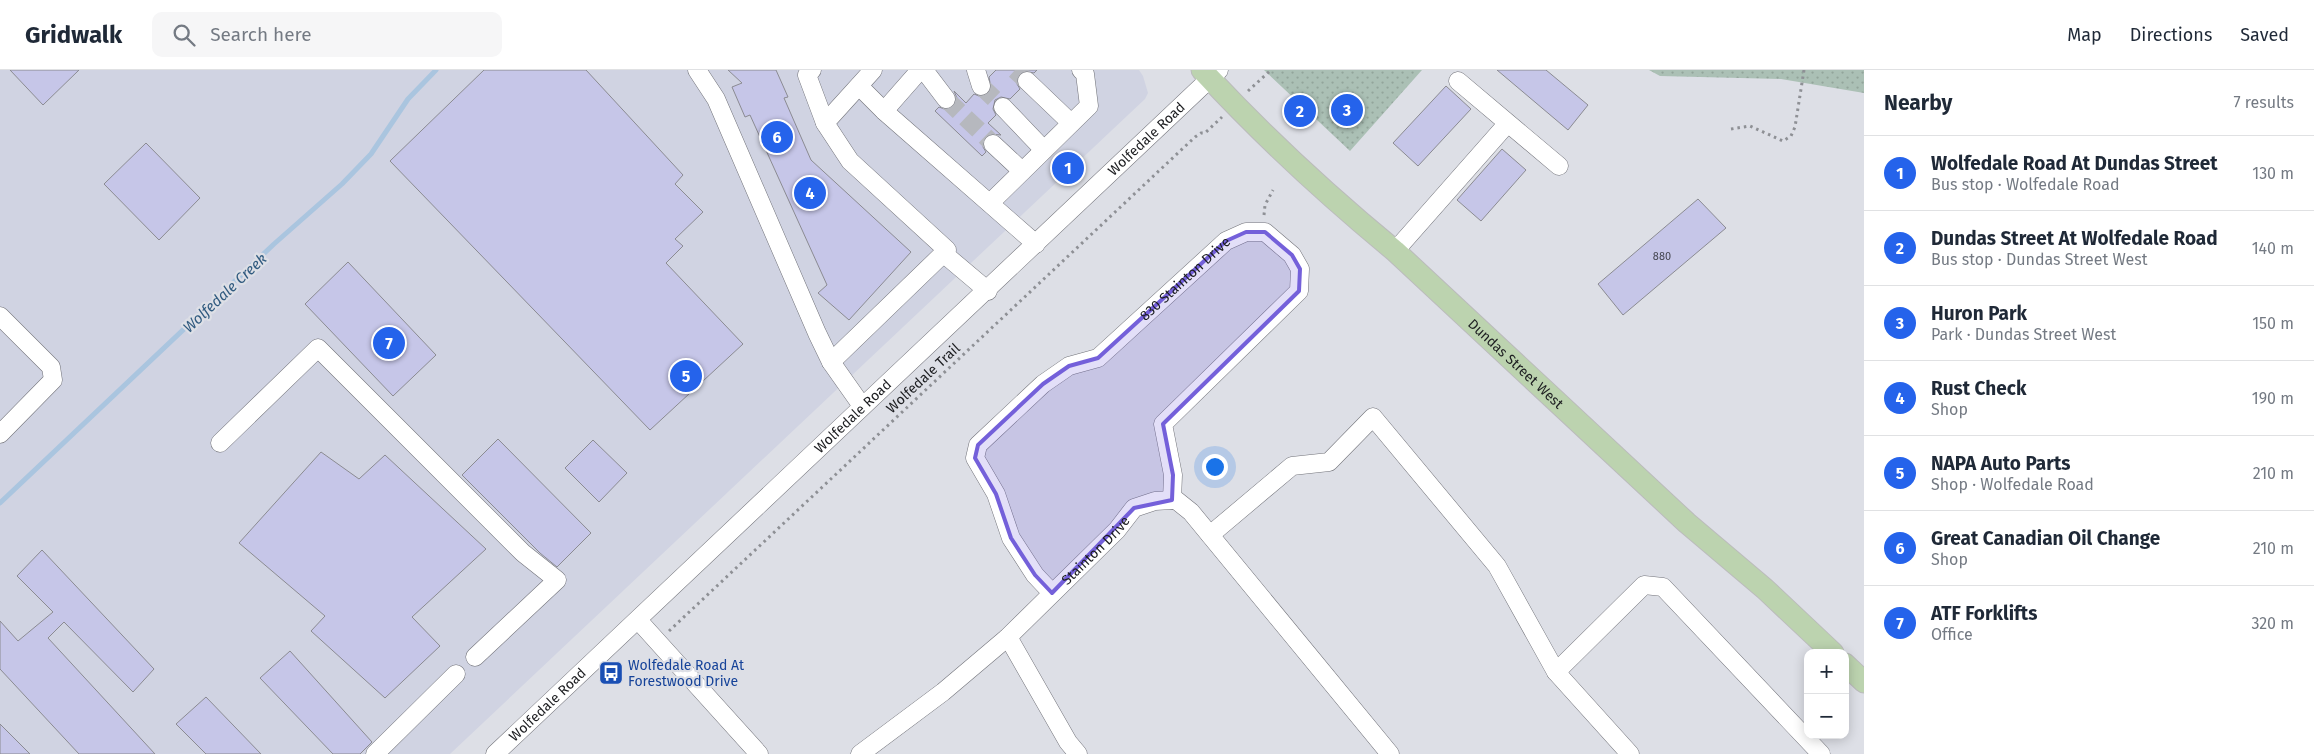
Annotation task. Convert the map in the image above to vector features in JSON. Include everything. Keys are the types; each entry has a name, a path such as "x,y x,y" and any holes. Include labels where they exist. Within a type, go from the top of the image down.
{"main road":[{"name":"Dundas Street West","path":"1211,73 1242,113 1334,199 1395,251 1688,523 1765,589 1829,649"},
{"path":"1849,668 1864,682"}],"street":[{"path":"697,70 716,99 831,362 862,406"},
{"path":"812,70 808,75 825,123 850,161 948,250 831,362"},
{"path":"825,123 873,70"},
{"path":"884,111 922,70 946,99"},
{"path":"990,204 1089,106 1085,74 1081,70"},
{"name":"Wolfedale Road","path":"495,754 862,406 988,291 1211,73"},
{"path":"1027,81 1071,123"},
{"path":"1458,81 1559,166"},
{"path":"859,86 884,111 1036,244"},
{"path":"1003,107 1044,150"},
{"path":"1395,251 1507,124"},
{"path":"993,144 1022,171"},
{"name":"830 Stainton Drive","path":"1052,593 1034,575 1011,538 996,494 976,458 978,445 1043,384 1070,366 1098,358 1226,241 1246,232 1261,232"},
{"path":"1261,232 1265,232 1292,255 1300,269 1299,291 1163,424 1173,476 1172,500 1176,500 1191,512 1390,754"},
{"path":"943,253 988,291"},
{"path":"0,316 51,367 53,380 1,430"},
{"path":"220,443 318,348 523,553 557,580 475,656"},
{"path":"1210,535 1292,466 1329,462 1373,417 1497,566 1556,672 1630,754"},
{"name":"Stainton Drive","path":"860,754 943,692 1008,637 1117,530 1134,508 1155,501 1172,500"},
{"path":"1556,672 1644,585 1663,587 1822,754"},
{"path":"638,620 759,754"},
{"path":"1008,637 1068,742 1078,754"},
{"path":"375,754 456,674"}],"path":[{"path":"1263,77 1271,70"},
{"path":"1731,129 1750,126 1783,141 1791,136 1795,127 1804,70"},
{"name":"Wolfedale Trail","path":"657,641 682,620 1195,137 1204,133"},
{"path":"1261,232 1265,205 1273,190"}],"highlighted area":[{"path":"1246,232 1265,232 1292,255 1300,269 1299,291 1163,424 1173,475 1172,500 1134,508 1052,593 1035,575 1011,538 996,494 975,458 978,445 1043,384 1069,366 1098,358 1226,241"}],"shaded area":[{"path":"0,70 1139,70 1143,76 1148,93 1145,99 450,754 0,754"}],"green space":[{"path":"1264,70 1422,70 1350,151"},
{"path":"1649,70 1864,70 1864,93 1781,79 1660,76"}],"building":[{"path":"10,70 79,70 43,105"},
{"path":"484,70 586,70 683,175 675,184 703,212 675,239 683,246 666,263 743,344 650,430 390,161"},
{"path":"728,70 776,70 788,97 784,98 811,160 911,252 849,320 818,293 827,285 750,115 745,117 732,87 742,83"},
{"path":"996,70 1037,70 1034,73 1024,71 1019,74 1017,84 1020,89 1010,99 1001,97 995,100 993,109 996,115 988,123 1001,135 990,134 985,137 983,147 986,152 982,156 935,111 939,107 947,110 953,107 957,98 954,91 966,103 974,94 979,96 988,94 991,88 989,77"},
{"path":"1497,70 1546,70 1588,105 1568,130"},
{"path":"1446,86 1471,109 1418,166 1393,143"},
{"path":"146,143 200,198 159,240 104,184"},
{"path":"1502,149 1526,170 1481,221 1457,200"},
{"path":"1698,199 1726,228 1623,315 1598,284"},
{"path":"348,262 436,355 393,396 305,304"},
{"path":"498,439 591,533 557,567 540,553 462,475"},
{"path":"593,440 627,473 599,502 565,468"},
{"path":"321,452 359,479 385,455 486,549 412,617 440,646 385,698 311,631 325,616 239,543"},
{"path":"42,550 154,669 133,692 64,622 48,638 155,754 79,754 0,669 0,621 18,641 53,612 17,576"},
{"path":"290,651 372,742 360,754 333,754 260,678"},
{"path":"206,697 261,754 206,754 176,724"},
{"path":"0,724 30,754 0,754"}],"waterway":[{"name":"Wolfedale Creek","path":"0,503 274,244 342,184 371,154 408,99 436,70"}],"tunnel":[{"path":"1015,70 1027,81"},
{"path":"981,86 1003,107"},
{"path":"946,99 993,144"}],"place":[{"name":"Huron Park","path":"1347,110"},
{"name":"Dundas Street At Wolfedale Road","path":"1300,111"},
{"name":"Great Canadian Oil Change","path":"777,137"},
{"name":"Wolfedale Road At Dundas Street","path":"1068,168"},
{"name":"Rust Check","path":"810,193"},
{"name":"ATF Forklifts","path":"389,343"},
{"name":"NAPA Auto Parts","path":"686,376"},
{"name":"Wolfedale Road At Forestwood Drive","path":"611,673"}]}
